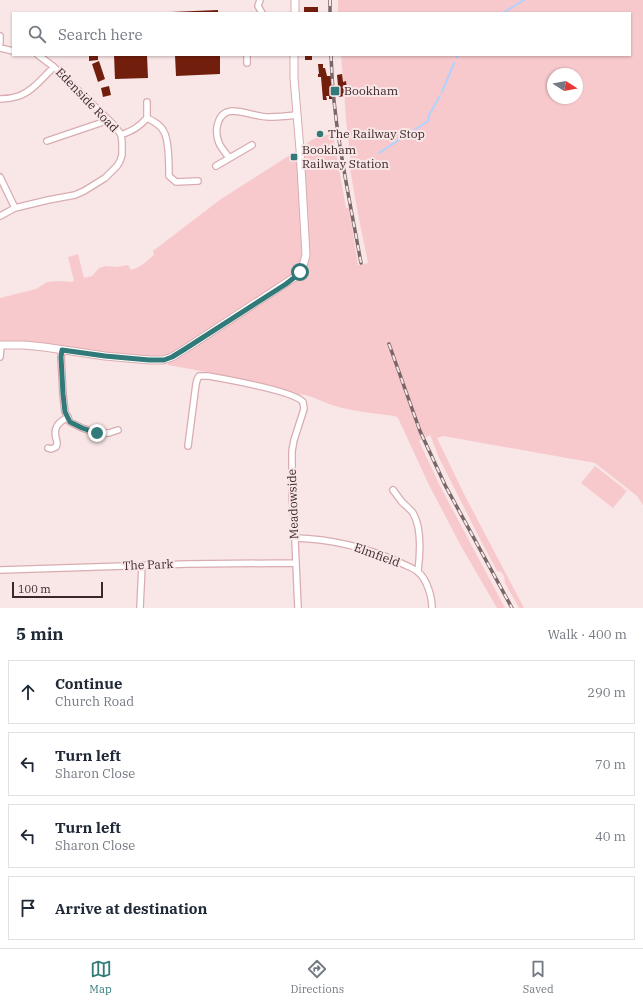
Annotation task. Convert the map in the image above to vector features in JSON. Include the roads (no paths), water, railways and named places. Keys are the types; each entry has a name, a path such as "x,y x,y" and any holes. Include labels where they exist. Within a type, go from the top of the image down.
{"street":[{"path":"260,0 258,6 261,12"},
{"path":"294,12 295,0"},
{"path":"0,36 0,43"},
{"path":"0,48 12,51"},
{"name":"Edenside Road","path":"0,216 14,208 75,195 84,191 105,178 114,170 120,161 122,148 121,135 116,127 54,67 39,56"},
{"path":"247,56 247,63"},
{"path":"0,358 0,345 24,345 128,359 164,360 190,346 295,277 303,266 306,255 294,78 294,56"},
{"path":"0,99 13,98 25,93 54,67"},
{"path":"121,135 139,127 147,118 147,102"},
{"path":"229,158 219,142 217,128 220,117 224,114 233,111 270,117 297,115"},
{"path":"147,118 158,124 164,132 167,141 169,176 176,182 198,181"},
{"path":"47,141 109,120"},
{"path":"216,166 252,145"},
{"path":"0,177 14,208"},
{"path":"62,350 63,394 65,412 70,422 97,433 109,433 118,430"},
{"name":"Meadowside","path":"188,446 196,384 199,376 208,376 258,386 299,398 303,402 304,410 292,451 292,496 298,608"},
{"path":"48,448 52,449 58,444 55,435 56,429 60,421 68,417"},
{"path":"393,490 412,512 416,519 419,536 418,571 425,581 430,593 432,608"},
{"name":"Elmfield","path":"295,538 316,539 354,546 381,554 418,571"},
{"name":"The Park","path":"0,570 142,565 295,563"},
{"path":"140,608 142,565"}],"waterway":[{"path":"505,12 524,0"},
{"path":"442,92 454,63"},
{"path":"379,153 428,121 429,115 440,96"}],"railway":[{"path":"330,0 330,12"},
{"path":"331,56 338,135 361,263"},
{"path":"389,344 420,431 445,485 512,608"}],"place":[{"name":"Bookham","path":"335,91"},
{"name":"The Railway Stop","path":"320,134"},
{"name":"Bookham Railway Station","path":"294,157"}]}
